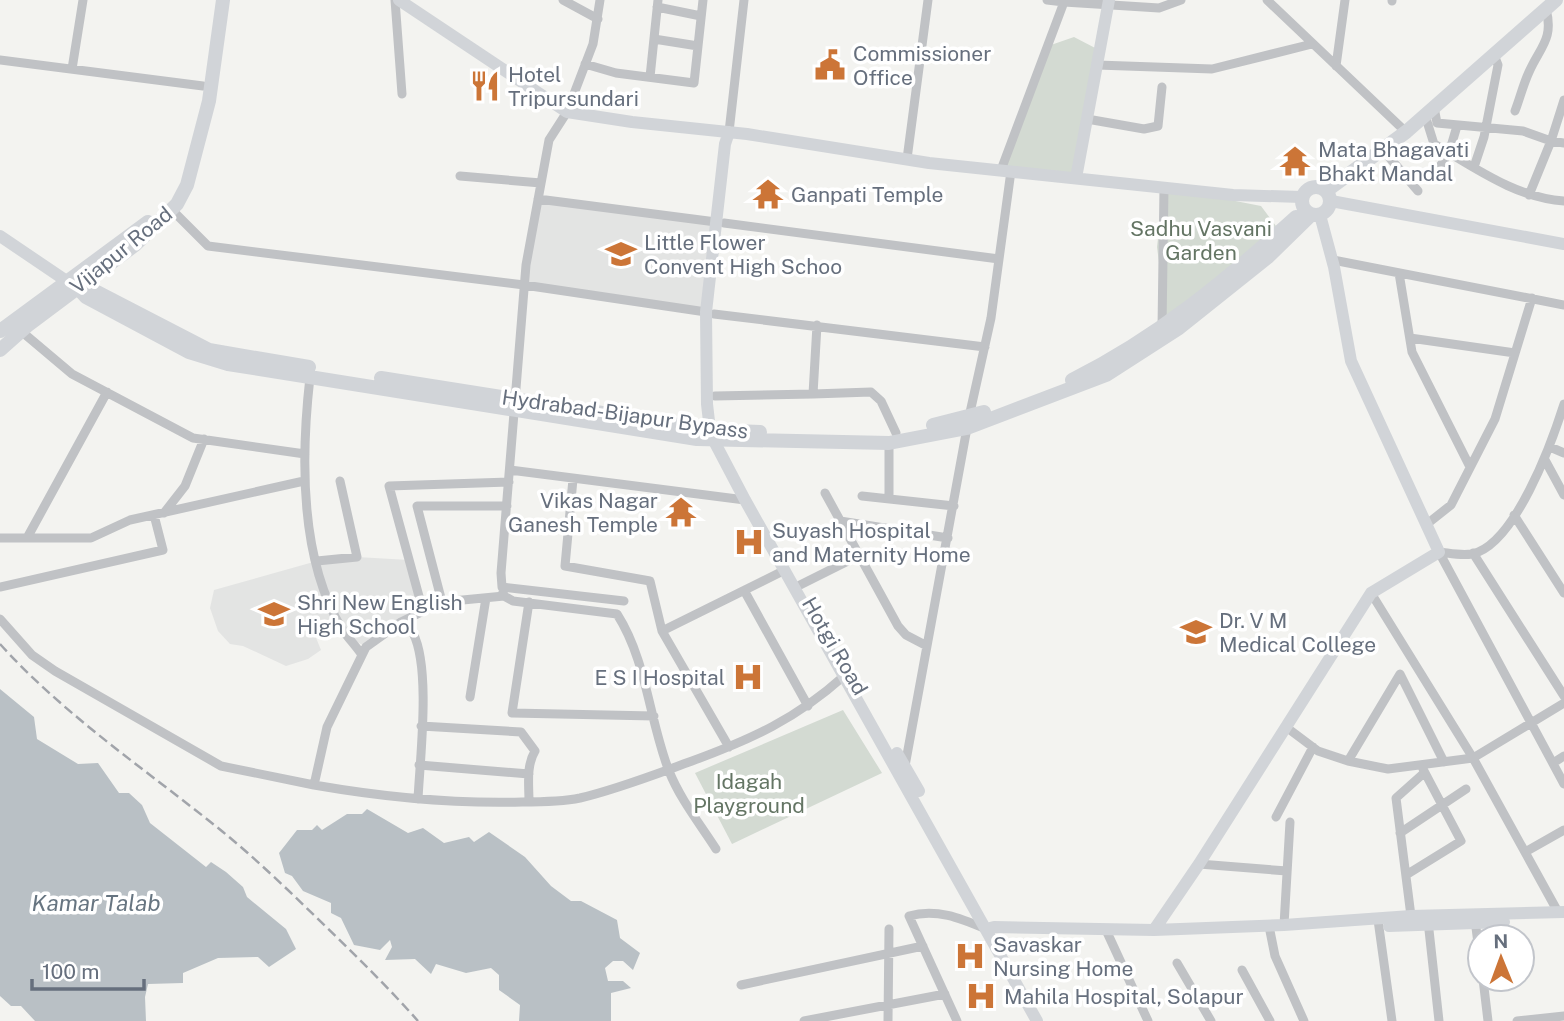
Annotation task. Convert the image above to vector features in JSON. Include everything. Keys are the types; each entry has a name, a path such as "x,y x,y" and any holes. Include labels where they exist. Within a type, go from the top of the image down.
{"main road":[{"name":"Vijapur Road","path":"0,350 167,203 181,175 203,86 215,0"},
{"name":"Vijapur Road","path":"0,331 135,245 172,210 187,186 209,101 223,0"},
{"path":"397,0 567,112 729,132 908,159 1233,195 1310,209 1328,210 1328,196"},
{"path":"1076,178 1108,3"},
{"path":"1328,196 1406,132 1551,4"},
{"name":"Hotgi Road","path":"729,132 733,146 720,223 706,366 716,435 745,500 1045,1021"},
{"path":"1154,930 1199,864 1371,593 1439,552 1351,361 1333,260 1310,209 1312,187 1328,196 1564,244"},
{"path":"968,423 1106,375 1180,328 1268,257 1310,209"},
{"name":"Hydrabad-Bijapur Bypass","path":"72,284 93,290 209,350 514,404 716,435 850,435 892,438 968,423 1106,363 1162,328 1310,209"},
{"path":"0,236 72,284 86,298 189,352 228,365 514,404"},
{"name":"Hotgi Road","path":"710,313 716,435 905,766 1037,1021"},
{"path":"992,931 1108,935 1562,914"},
{"path":"1108,935 1154,930 1270,929 1284,925 1379,923 1411,916 1428,920"}],"street":[{"path":"72,69 83,0"},
{"path":"397,0 402,94"},
{"path":"563,0 598,19"},
{"path":"503,592 509,470 524,285 538,199 549,140 567,112 593,44 600,0"},
{"path":"585,64 616,73 694,83 703,0"},
{"path":"729,132 744,0"},
{"path":"908,159 928,0"},
{"path":"1047,0 1159,4 1181,0"},
{"path":"1267,0 1406,132"},
{"path":"1336,65 1345,0"},
{"path":"905,766 968,423 985,347 999,260 1006,171 1064,2"},
{"path":"650,78 658,4 701,16"},
{"path":"1515,111 1527,75 1549,35 1551,4"},
{"path":"654,39 698,46"},
{"path":"1097,65 1212,69 1312,44"},
{"path":"1474,167 1498,65 1494,54"},
{"path":"0,60 203,86"},
{"path":"1087,119 1144,129 1158,126 1162,87"},
{"path":"1529,195 1564,100"},
{"path":"1429,111 1437,123 1523,131 1564,143"},
{"path":"1429,111 1433,144 1529,195 1564,201"},
{"path":"1432,177 1449,153 1457,126"},
{"path":"1383,150 1418,191"},
{"path":"460,176 541,183"},
{"path":"1162,328 1164,187"},
{"path":"538,199 999,260"},
{"path":"172,210 208,246 985,347"},
{"path":"1333,260 1564,305"},
{"path":"1399,273 1412,352 1470,467"},
{"path":"1427,524 1451,505 1495,419 1532,298"},
{"path":"813,394 817,325"},
{"path":"21,331 72,374 192,438 305,454"},
{"path":"1410,338 1515,353"},
{"path":"310,377 304,481 309,523 329,600 342,630 362,655"},
{"path":"27,538 107,392"},
{"path":"715,396 871,392 881,401 892,438 889,499"},
{"path":"1439,552 1474,554 1506,530 1545,460 1564,404"},
{"path":"0,587 163,550 159,514 185,486 204,439"},
{"path":"1550,447 1564,453"},
{"path":"1545,460 1564,495"},
{"path":"509,470 745,500"},
{"path":"573,479 565,566 650,581 662,631 729,747"},
{"path":"0,538 91,538 130,520 304,481"},
{"path":"317,561 357,557 340,481"},
{"path":"424,611 389,486 509,482"},
{"path":"825,493 898,626 906,635 927,646"},
{"path":"862,496 954,506"},
{"path":"442,603 417,506 507,506"},
{"path":"1514,515 1564,593"},
{"path":"840,521 948,538"},
{"path":"1439,552 1564,784"},
{"path":"1474,554 1564,696"},
{"path":"800,585 860,555"},
{"path":"662,631 785,570"},
{"path":"503,592 513,601 617,614 633,646 668,770 677,790 716,849"},
{"path":"314,785 327,727 366,647 401,622 442,603 486,598 503,592 624,601"},
{"path":"745,592 808,706"},
{"path":"1371,593 1473,758 1562,914"},
{"path":"470,697 486,598"},
{"path":"529,602 512,712 654,716"},
{"path":"0,619 32,655 55,671 221,766 314,785 418,799 490,803 579,798 668,770 729,747 789,719 844,676"},
{"path":"401,622 412,631 422,674 418,799"},
{"path":"1348,761 1400,674 1444,762"},
{"path":"1286,727 1318,751 1348,761 1388,769 1422,769 1444,762 1473,758 1564,703"},
{"path":"421,726 521,732 535,751 531,758 529,774 529,802"},
{"path":"1276,817 1312,747"},
{"path":"1553,763 1564,756"},
{"path":"419,765 529,774"},
{"path":"1406,875 1461,841 1422,769"},
{"path":"1411,916 1396,799 1422,769"},
{"path":"1400,833 1466,789"},
{"path":"1284,925 1290,822"},
{"path":"1525,852 1564,830"},
{"path":"1199,864 1287,871"},
{"path":"957,1021 909,916 922,912 941,913 992,931"},
{"path":"1475,919 1476,923"},
{"path":"1428,920 1439,1021"},
{"path":"1379,923 1392,1021"},
{"path":"888,1021 889,929"},
{"path":"1270,929 1275,956 1304,1021"},
{"path":"1108,935 1148,1021"},
{"path":"741,985 923,946"},
{"path":"1177,963 1211,1021"},
{"path":"1242,970 1270,1021"},
{"path":"1485,993 1489,1021"},
{"path":"804,1021 945,994"},
{"path":"1517,1021 1564,1016"}],"shaded area":[{"name":"Little Flower Convent High Schoo","path":"538,199 716,222 706,312 524,285"},
{"path":"357,557 409,560 423,611 366,647 347,636 338,620 312,628 321,650 308,659 286,666 243,646 230,644 218,631 210,608 214,590 317,561"}],"green space":[{"path":"1074,37 1099,50 1076,178 1001,170 1048,46"},
{"name":"Sadhu Vasvani Garden","path":"1164,187 1261,206 1276,226 1167,324 1157,247"},
{"name":"Idagah Playground","path":"843,710 882,773 732,844 695,773"}],"water":[{"name":"Kamar Talab","path":"0,689 34,717 37,739 78,764 98,763 119,793 129,793 142,805 150,823 206,867 211,862 243,887 247,897 286,929 296,949 269,967 258,957 218,958 183,973 183,983 148,984 145,997 146,1021 35,1021 21,1006 11,1006 0,996"},
{"path":"367,809 408,833 423,828 444,843 469,837 474,842 489,832 525,857 551,886 571,901 581,901 617,920 620,938 640,953 633,970 623,961 613,961 605,968 608,981 623,981 631,988 611,993 611,1021 519,1021 520,1005 499,990 499,975 491,968 466,973 436,964 431,974 415,959 385,960 392,947 390,940 380,950 354,945 341,918 331,913 331,903 303,891 292,876 285,873 279,853 297,830 312,830 317,825 322,830 347,814 362,814"}],"railway":[{"path":"0,644 52,696 259,863 356,956 418,1021"}],"place":[{"name":"Commissioner Office","path":"830,65"},
{"name":"Hotel Tripursundari","path":"485,86"},
{"name":"Mata Bhagavati Bhakt Mandal","path":"1295,161"},
{"name":"Ganpati Temple","path":"768,194"},
{"name":"Little Flower Convent High Schoo","path":"621,254"},
{"name":"Vikas Nagar Ganesh Temple","path":"681,512"},
{"name":"Suyash Hospital and Maternity Home","path":"749,542"},
{"name":"Shri New English High School","path":"274,614"},
{"name":"Dr. V M Medical College","path":"1196,632"},
{"name":"E S I Hospital","path":"748,677"},
{"name":"Savaskar Nursing Home","path":"970,956"},
{"name":"Mahila Hospital, Solapur","path":"981,996"}]}
